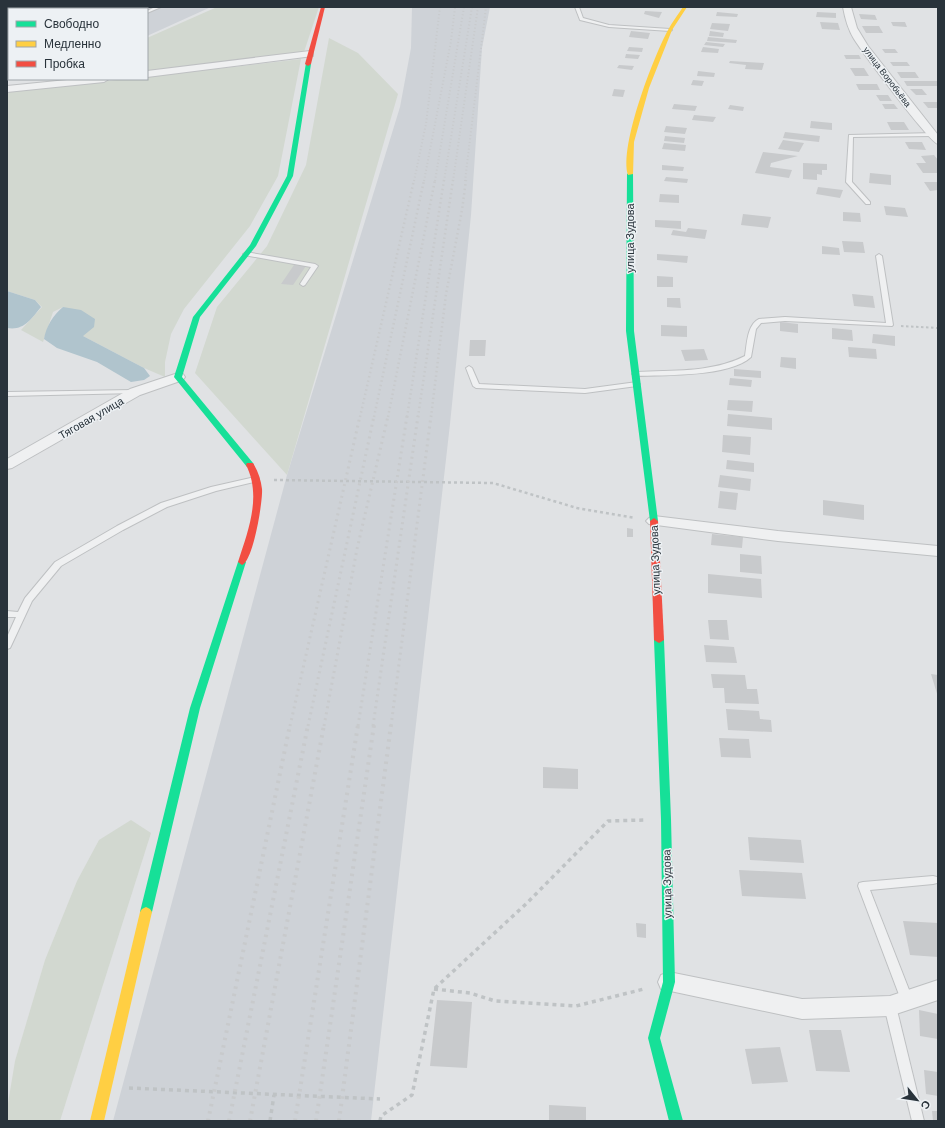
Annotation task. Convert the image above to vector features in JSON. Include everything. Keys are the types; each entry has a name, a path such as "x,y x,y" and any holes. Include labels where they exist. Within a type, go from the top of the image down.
{"street":[{"path":"97,1121 195,708 250,540 257,500 256,479 249,462 178,377 197,317 253,246 290,176 310,54 323,7"},
{"name":"улица Зудова","path":"676,1121 654,1038 669,982 666,820 654,521 637,384 634,374 630,331 629,220 631,142 646,88 670,30 686,7"},
{"name":"улица Воробьёва","path":"847,7 848,16 855,33 935,138"},
{"path":"148,74 310,54"},
{"path":"7,89 94,80"},
{"name":"Тяговая улица","path":"7,465 135,392 178,377"},
{"path":"654,521 778,536 938,552"},
{"path":"669,982 802,1009 898,1003 938,990"}],"lane":[{"path":"151,7 158,8"},
{"path":"577,7 581,19 609,26 670,30"},
{"path":"148,12 158,8"},
{"path":"868,203 849,182 850,136 935,138"},
{"path":"246,254 315,266 303,284"},
{"path":"634,374 721,368 739,363 748,357 753,329 759,321 785,319 890,326 879,256"},
{"path":"469,368 476,386 585,392 637,384"},
{"path":"7,394 135,392"},
{"path":"7,646 28,600 58,564 120,528 164,505 256,479"},
{"path":"7,614 21,615"},
{"path":"918,1121 898,1003 863,886 933,880"}],"path":[{"path":"890,326 938,328"},
{"path":"256,479 493,483 577,508 654,521"},
{"path":"380,1121 381,1116 412,1095 434,989 527,903 608,821 666,820"},
{"path":"434,989 470,993 495,1001 576,1006 669,982"},
{"path":"106,1087 380,1100"},
{"path":"270,1121 274,1095"}],"shaded area":[{"path":"7,7 211,7 148,36 148,8 8,8 7,64"},
{"path":"217,7 319,7 304,52 148,71 148,38"},
{"path":"412,7 490,7 482,48 471,215 450,424 371,1121 113,1121 287,475 400,107 411,48"},
{"path":"329,38 358,53 398,94 287,475 195,373 217,307 267,246 306,165"},
{"path":"301,59 278,176 250,226 184,309 171,334 165,362 165,377 144,368 83,336 63,307 53,312 43,342 21,330 42,307 35,300 7,291 7,92 117,80 148,80 148,77"},
{"path":"131,820 151,833 60,1121 7,1121 7,1109 15,1061 45,960 77,881 99,840"}],"water":[{"path":"7,291 35,300 41,307 27,323 18,328 7,328"},
{"path":"63,307 81,310 95,319 94,327 83,336 144,368 150,376 144,380 131,382 97,362 57,348 44,339 50,322"}],"building":[{"path":"137,7 140,8 53,8"},
{"path":"645,11 662,12 659,18 644,14"},
{"path":"717,12 738,14 737,17 716,16"},
{"path":"817,12 836,13 836,18 816,17"},
{"path":"7,14 8,14 8,36"},
{"path":"859,14 875,15 877,20 861,19"},
{"path":"820,22 838,23 840,30 822,29"},
{"path":"891,22 905,22 907,27 893,26"},
{"path":"712,23 730,24 728,31 710,29"},
{"path":"862,26 879,26 883,33 866,33"},
{"path":"631,31 650,33 648,39 629,37"},
{"path":"710,31 724,33 723,37 709,36"},
{"path":"708,37 737,40 736,43 707,41"},
{"path":"706,42 725,44 723,47 704,45"},
{"path":"629,47 643,48 642,52 627,51"},
{"path":"703,47 719,49 718,53 701,52"},
{"path":"882,49 895,49 898,53 885,53"},
{"path":"626,54 640,55 638,59 625,58"},
{"path":"844,55 859,55 861,59 846,59"},
{"path":"730,61 764,63 762,70 745,69 746,65 729,63"},
{"path":"890,62 907,62 910,66 893,66"},
{"path":"619,65 634,66 632,70 617,68"},
{"path":"850,68 864,68 869,76 855,76"},
{"path":"698,71 715,73 714,77 697,76"},
{"path":"897,72 915,72 919,78 901,78"},
{"path":"693,80 704,81 702,86 691,85"},
{"path":"904,81 938,81 938,86 907,86"},
{"path":"856,84 877,84 880,90 859,90"},
{"path":"614,89 625,90 623,97 612,96"},
{"path":"910,89 922,89 927,95 916,95"},
{"path":"876,95 888,95 892,101 880,101"},
{"path":"923,102 938,102 938,108 928,108"},
{"path":"674,104 697,106 695,111 672,109"},
{"path":"882,104 894,104 898,109 885,109"},
{"path":"730,105 744,107 743,111 728,109"},
{"path":"694,115 716,117 713,122 692,120"},
{"path":"811,121 832,123 832,130 810,128"},
{"path":"887,122 904,122 909,130 891,130"},
{"path":"666,126 687,128 685,134 664,132"},
{"path":"785,132 820,136 819,142 783,138"},
{"path":"665,136 685,138 684,143 664,141"},
{"path":"783,140 804,143 799,152 778,149"},
{"path":"905,142 922,142 926,150 909,149"},
{"path":"664,143 686,145 685,151 662,149"},
{"path":"763,152 798,156 771,163 770,167 792,170 789,178 755,173"},
{"path":"934,155 938,160 938,173 923,173 916,163 926,163 921,156"},
{"path":"803,163 827,164 827,170 822,170 822,175 817,174 817,180 803,179"},
{"path":"662,165 684,167 683,171 662,170"},
{"path":"870,173 891,175 891,185 869,183"},
{"path":"666,177 688,179 687,183 664,181"},
{"path":"924,182 938,182 938,190 930,191"},
{"path":"818,187 843,190 840,198 816,194"},
{"path":"660,194 679,195 679,203 659,202"},
{"path":"884,206 905,208 908,217 886,215"},
{"path":"843,212 860,213 861,222 843,221"},
{"path":"743,214 771,217 768,228 741,225"},
{"path":"655,220 681,221 681,229 655,227"},
{"path":"688,228 707,230 705,239 671,235 673,230 686,232"},
{"path":"842,241 863,242 865,253 844,252"},
{"path":"822,246 839,248 840,255 822,254"},
{"path":"657,254 688,256 687,263 657,260"},
{"path":"294,265 306,266 293,285 281,284"},
{"path":"657,276 673,277 673,287 657,287"},
{"path":"852,294 873,296 875,308 854,306"},
{"path":"667,298 680,298 681,308 667,307"},
{"path":"780,322 798,324 798,333 780,331"},
{"path":"661,325 687,326 687,337 661,336"},
{"path":"832,328 852,330 853,341 832,339"},
{"path":"873,334 895,336 895,346 872,343"},
{"path":"470,340 486,340 485,356 469,356"},
{"path":"848,347 876,349 877,359 849,357"},
{"path":"704,349 708,360 685,361 681,350"},
{"path":"781,357 796,358 796,369 780,367"},
{"path":"734,369 761,371 761,378 734,376"},
{"path":"730,378 752,380 751,387 729,385"},
{"path":"728,400 753,401 752,412 727,410"},
{"path":"728,414 772,418 772,430 727,426"},
{"path":"723,435 751,437 750,455 722,452"},
{"path":"727,460 754,463 754,472 726,469"},
{"path":"720,475 751,479 750,491 718,487"},
{"path":"720,491 738,493 736,510 718,508"},
{"path":"823,500 864,505 864,520 823,515"},
{"path":"627,528 633,529 633,537 627,537"},
{"path":"712,534 743,537 742,548 711,545"},
{"path":"740,554 761,556 762,574 740,572"},
{"path":"708,574 761,579 762,598 708,593"},
{"path":"708,620 727,620 729,640 710,639"},
{"path":"704,645 734,647 737,663 706,662"},
{"path":"711,674 745,675 747,689 757,689 759,704 725,703 724,688 713,688"},
{"path":"931,674 938,675 938,697"},
{"path":"726,709 759,711 760,719 771,720 772,732 728,730"},
{"path":"719,738 749,739 751,758 721,757"},
{"path":"543,767 578,769 578,789 543,788"},
{"path":"748,837 801,840 804,863 750,860"},
{"path":"739,870 802,873 806,899 742,896"},
{"path":"903,921 938,923 938,957 910,955"},
{"path":"636,923 646,924 646,938 637,937"},
{"path":"437,1000 472,1002 467,1068 430,1066"},
{"path":"919,1010 938,1014 938,1039 920,1036"},
{"path":"809,1030 841,1030 850,1072 816,1071"},
{"path":"780,1047 788,1082 752,1084 745,1049"},
{"path":"924,1070 938,1072 938,1096 926,1094"},
{"path":"549,1105 586,1107 586,1121 549,1121"},
{"path":"932,1111 938,1111 938,1121 933,1121"}],"railway":[{"path":"414,181 426,124 440,7"},
{"path":"424,181 451,41 455,7"},
{"path":"435,181 464,7"},
{"path":"444,181 472,7"},
{"path":"453,181 478,7"},
{"path":"465,181 486,7"},
{"path":"360,417 414,180"},
{"path":"374,417 424,180"},
{"path":"388,417 435,180"},
{"path":"407,417 444,180"},
{"path":"418,417 453,180"},
{"path":"431,417 446,294 462,210 466,180"},
{"path":"290,726 360,416"},
{"path":"308,726 374,416"},
{"path":"324,726 357,549 388,416"},
{"path":"358,726 407,416"},
{"path":"373,726 418,416"},
{"path":"391,726 431,416"},
{"path":"208,1121 290,725"},
{"path":"229,1121 308,725"},
{"path":"250,1121 324,725"},
{"path":"295,1121 358,725"},
{"path":"316,1121 374,725"},
{"path":"339,1121 391,725"}],"traffic: fast":[{"path":"250,465 178,377 197,317 253,246 290,176 308,64"},
{"path":"630,174 630,331 654,521"},
{"path":"146,912 195,708 242,562"},
{"path":"659,640 666,819 669,982 654,1038 676,1121"}],"traffic: slow":[{"path":"630,174 631,142 646,88 670,30 685,7"},
{"path":"97,1121 146,912"}],"traffic: jam":[{"path":"308,64 323,7"},
{"path":"242,562 254,521 257,499 256,479 250,465"},
{"path":"654,521 659,640"}]}
